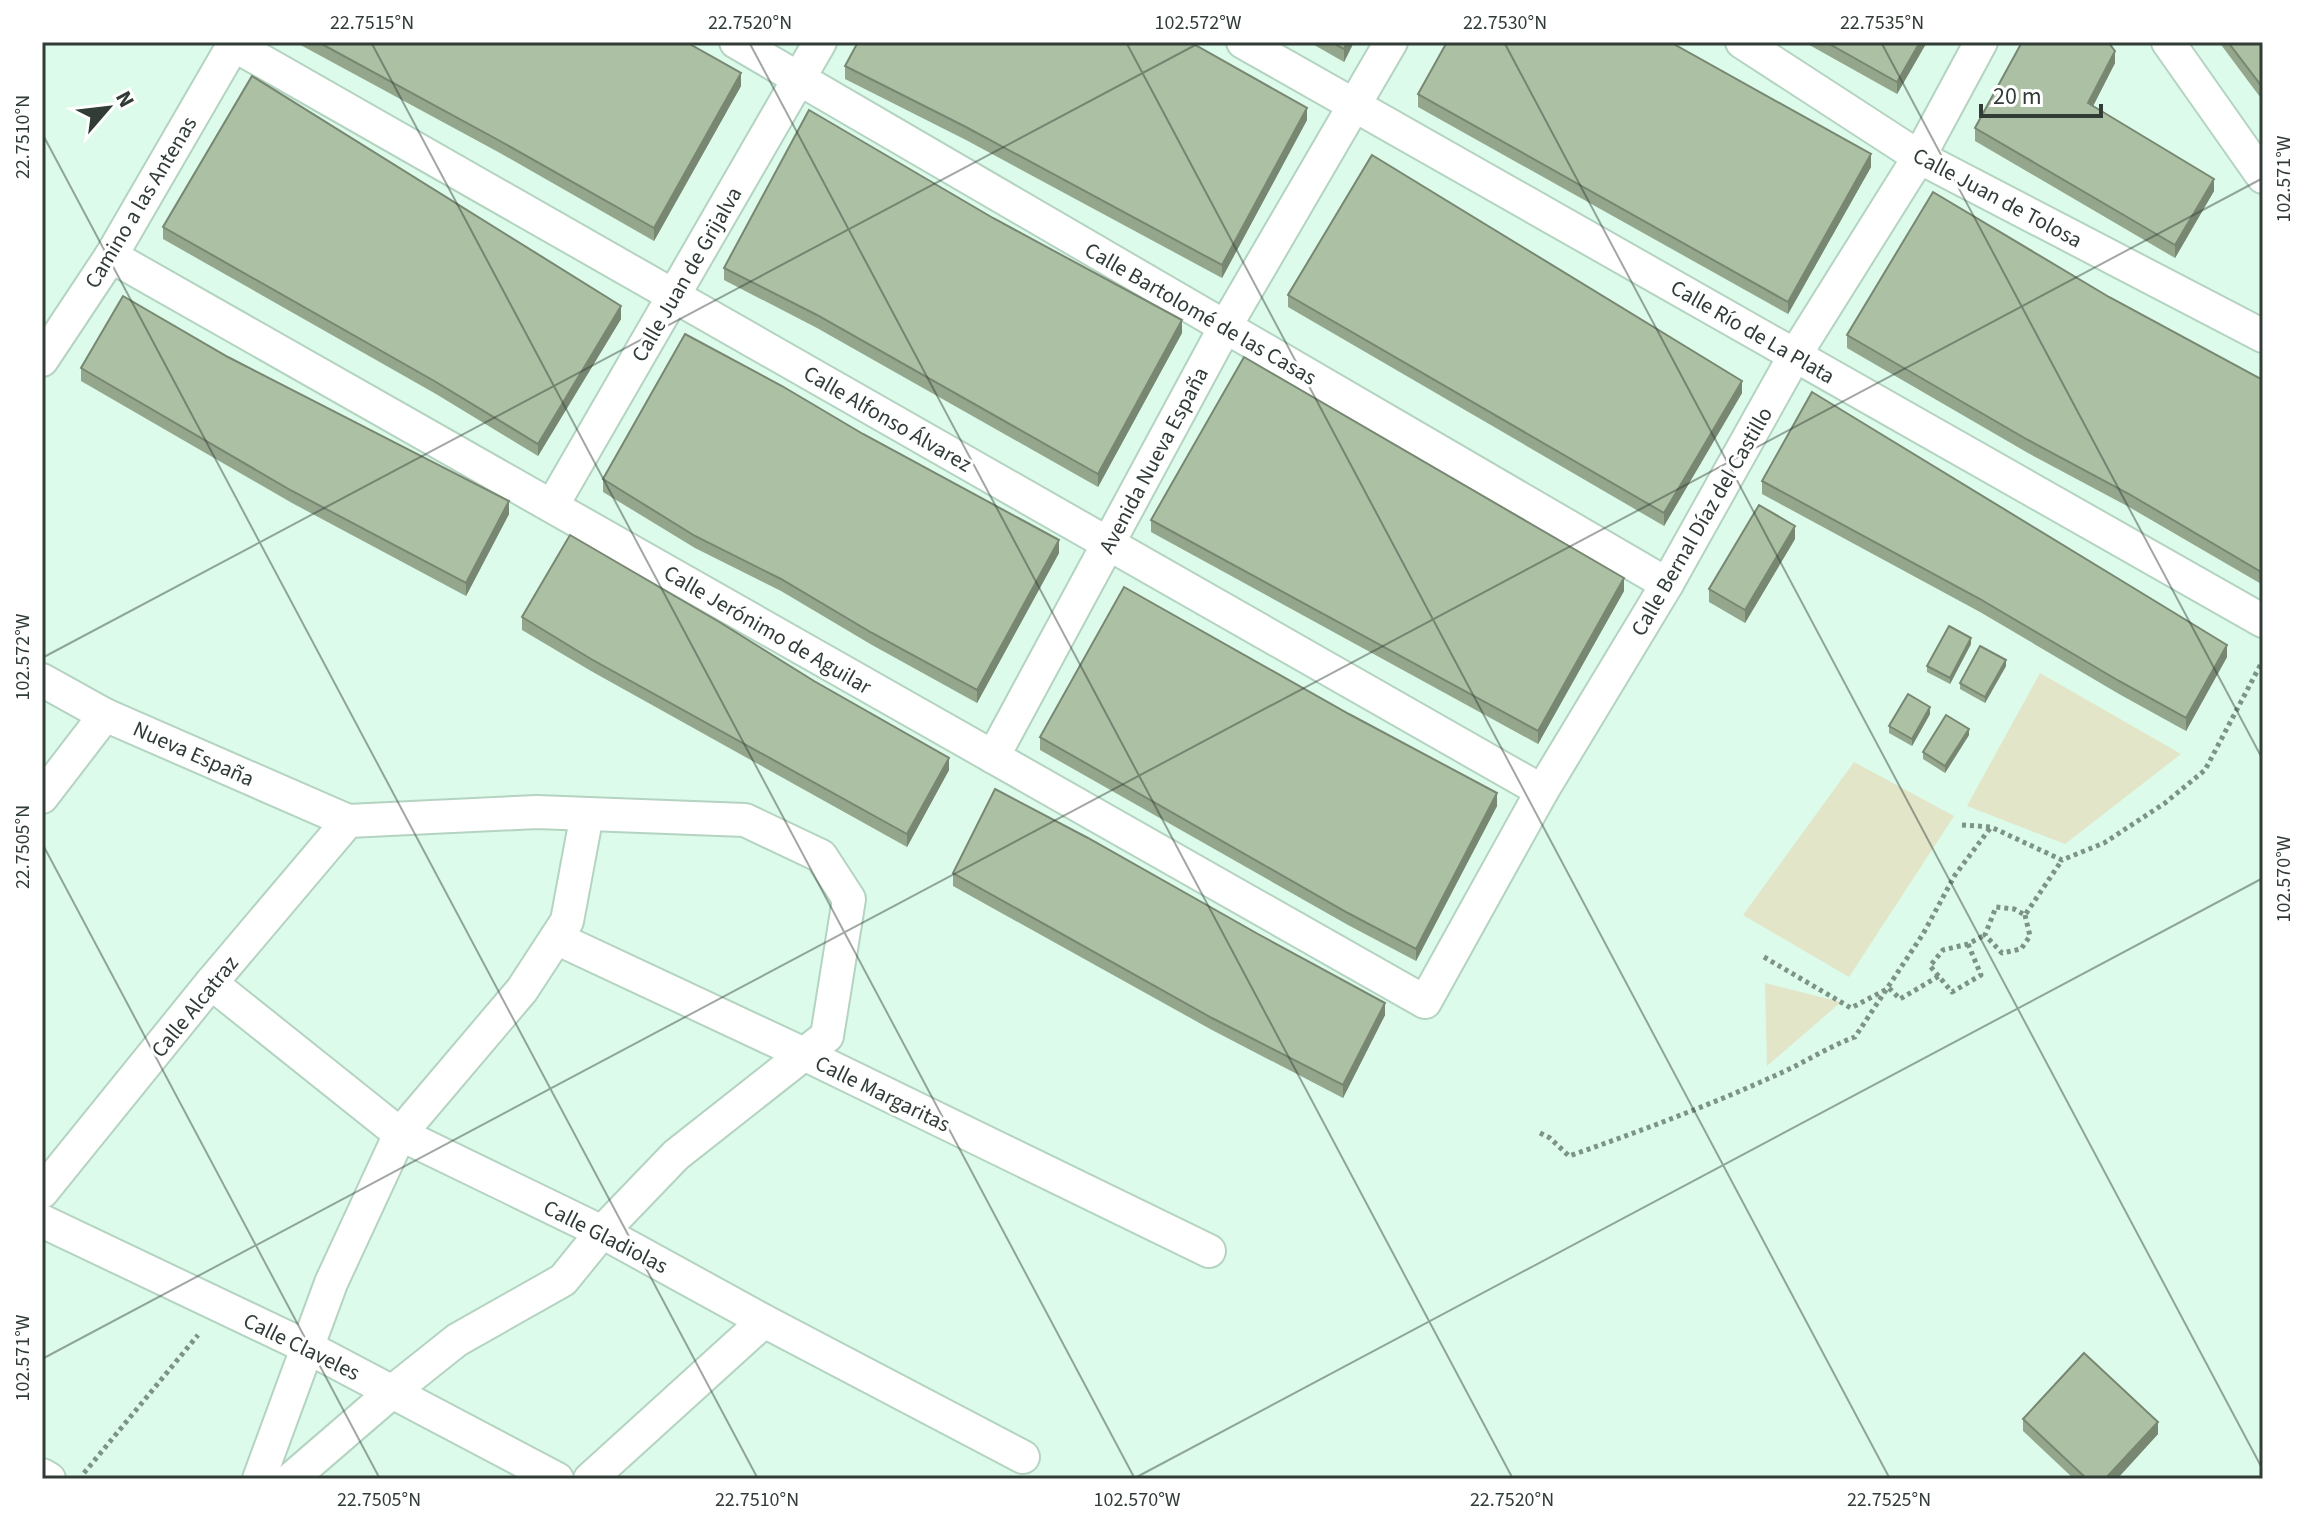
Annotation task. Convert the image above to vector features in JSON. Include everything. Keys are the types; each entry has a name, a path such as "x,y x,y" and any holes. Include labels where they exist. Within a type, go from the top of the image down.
{"street":[{"name":"Calle Bartolomé de las Casas","path":"736,42 1667,584"},
{"name":"Calle Juan de Grijalva","path":"552,506 820,42"},
{"name":"Calle Río de La Plata","path":"1243,42 2263,621"},
{"name":"Avenida Nueva España","path":"993,757 1225,327 1391,42"},
{"name":"Calle Juan de Tolosa","path":"1742,42 1919,157 2263,336"},
{"name":"Calle Bernal Díaz del Castillo","path":"1425,1002 1542,791 1667,584 1795,355 1919,157 1981,42"},
{"path":"2168,42 2262,173"},
{"name":"Camino a las Antenas","path":"42,360 111,256 234,43"},
{"name":"Calle Alfonso Álvarez","path":"234,43 1542,791"},
{"name":"Calle Jerónimo de Aguilar","path":"111,256 1425,1002"},
{"name":"Nueva España","path":"42,680 105,715 348,821"},
{"path":"42,797 105,715"},
{"path":"291,1479 457,1340 563,1280 602,1232 676,1155 827,1036 849,899 821,856 745,820 537,812 348,821"},
{"path":"259,1479 331,1283 400,1134 522,990 567,921 587,814"},
{"name":"Calle Alcatraz","path":"42,1192 211,983 348,821"},
{"name":"Calle Margaritas","path":"556,938 804,1054 1209,1251"},
{"name":"Calle Gladiolas","path":"211,983 400,1134 602,1232 1023,1457"},
{"name":"Calle Claveles","path":"42,1221 307,1347 557,1479"},
{"path":"590,1479 764,1321"},
{"path":"42,1475 49,1479"}],"path":[{"path":"1985,935 2002,953 2021,949 2030,936 2025,915 2062,860 2104,843 2165,803 2205,770 2263,660"},
{"path":"1962,825 1991,827 2062,860"},
{"path":"1540,1133 1569,1156 1656,1126 1783,1072 1855,1037 1923,934 1955,875 1991,827"},
{"path":"1968,944 1981,975 1952,992 1930,966 1943,950 1968,944 1985,935 1996,907 2014,909 2025,915"},
{"path":"1764,957 1851,1008 1889,988"},
{"path":"1889,988 1900,999 1939,976"},
{"path":"79,1479 221,1307"}],"green space":[{"path":"2040,673 2181,754 2065,844 1967,806"},
{"path":"1854,762 1954,816 1849,977 1743,915"},
{"path":"1765,983 1841,1002 1767,1066"}],"building":[{"path":"318,42 686,42 741,73 654,228"},
{"path":"858,42 1190,42 1307,108 1222,265 966,127 845,66"},
{"path":"1331,42 1347,42 1344,49"},
{"path":"1447,42 1670,42 1871,154 1788,302 1418,94"},
{"path":"1826,42 1920,42 1897,82"},
{"path":"2022,42 2108,42 2115,51 2088,103 2214,179 2175,245 1975,128"},
{"path":"2228,42 2263,42 2263,88"},
{"path":"252,76 621,306 538,444 436,382 163,227"},
{"path":"809,110 993,218 1182,320 1098,474 817,315 724,268"},
{"path":"1372,155 1742,381 1664,513 1288,295"},
{"path":"1933,192 2109,297 2263,380 2263,573 1847,335"},
{"path":"123,296 228,357 509,501 466,583 292,491 81,368"},
{"path":"685,334 1059,540 977,690 781,579 695,536 603,479"},
{"path":"1244,357 1624,578 1538,731 1151,520"},
{"path":"1812,392 2227,645 2186,718 1980,599 1762,481"},
{"path":"1759,505 1795,526 1745,610 1709,589"},
{"path":"570,535 949,758 907,834 591,659 522,617"},
{"path":"1124,587 1497,793 1416,949 1040,737"},
{"path":"1949,626 1971,638 1950,678 1927,666"},
{"path":"1980,646 2006,660 1985,697 1960,683"},
{"path":"1908,694 1930,707 1912,739 1889,726"},
{"path":"1946,715 1969,729 1945,766 1923,752"},
{"path":"995,789 1385,1003 1343,1085 1212,1018 953,873"},
{"path":"2084,1353 2158,1422 2105,1479 2087,1479 2023,1419"}]}
